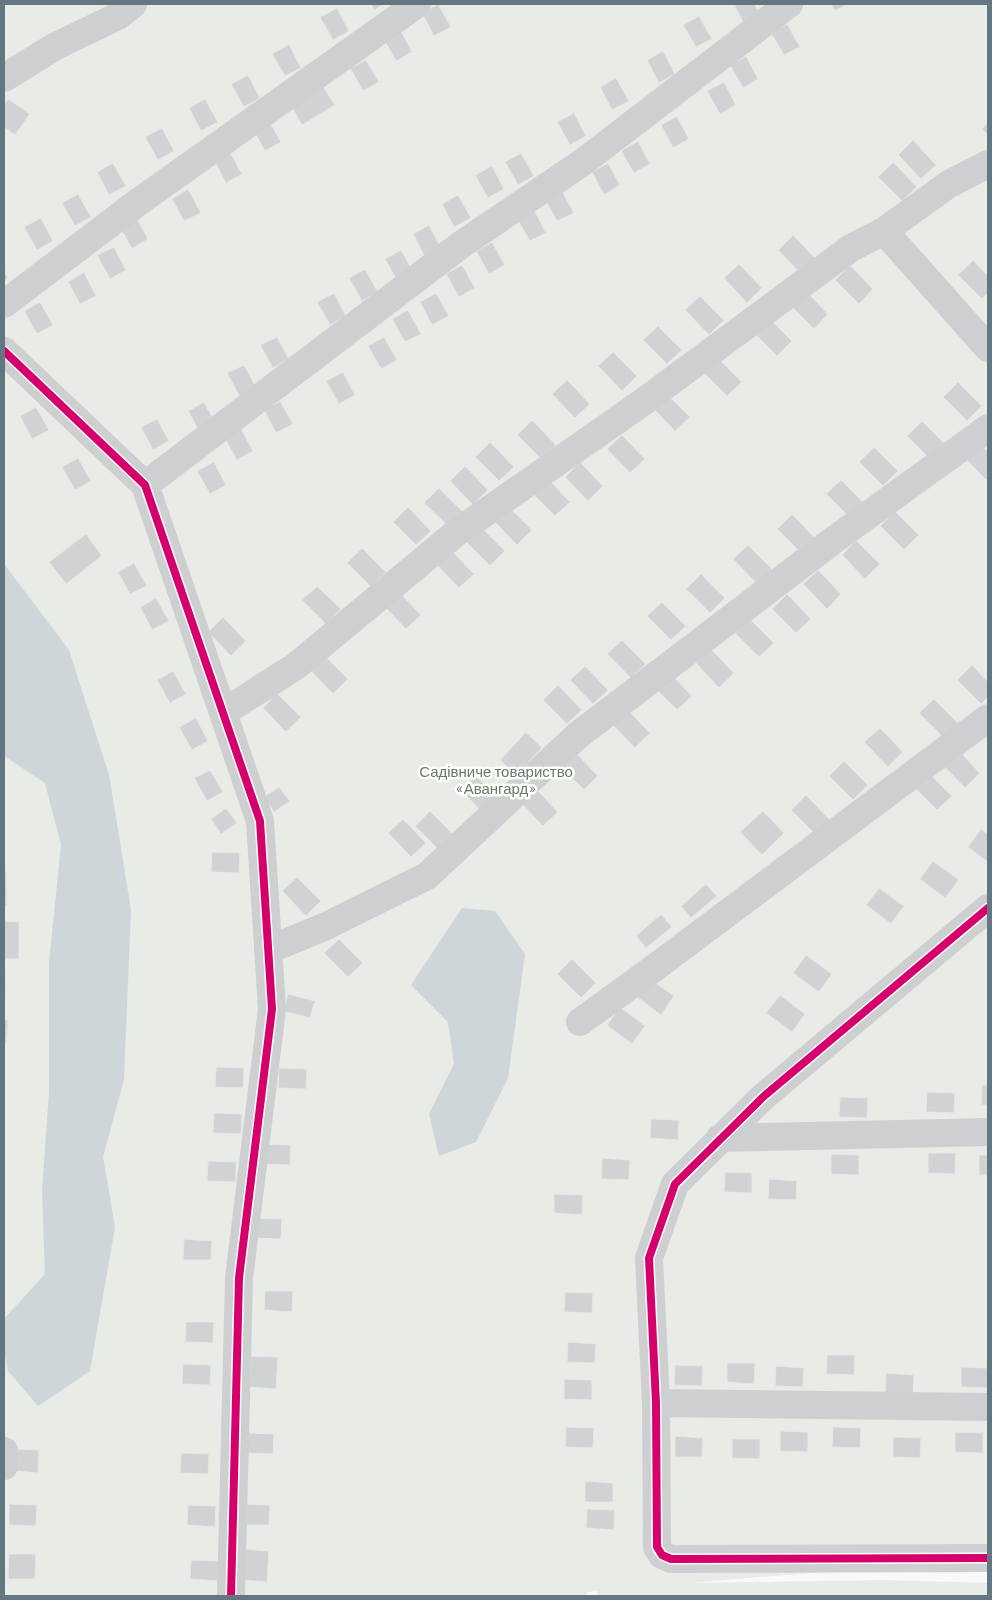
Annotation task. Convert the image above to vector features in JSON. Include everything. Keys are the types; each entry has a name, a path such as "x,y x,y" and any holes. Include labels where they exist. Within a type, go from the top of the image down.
{"street":[{"path":"4,78 54,47 118,16 133,4"},
{"path":"4,304 137,203 416,4"},
{"path":"145,485 462,244 583,162 789,4"},
{"path":"224,712 296,666 456,533 642,402 851,248 884,231 949,184 988,164"},
{"path":"884,231 988,348"},
{"path":"4,351 145,485 260,821 272,1009 240,1278 231,1596"},
{"path":"268,950 324,927 427,876 577,736 831,542 988,428"},
{"path":"580,1022 988,718"},
{"path":"988,908 763,1097 675,1184 649,1258 656,1403 658,1547 662,1555 672,1558 988,1558"},
{"path":"720,1138 988,1132"},
{"path":"656,1403 988,1407"},
{"path":"4,1451 4,1466"}],"green space":[{"name":"Садівниче товариство «Авангард»","path":"4,4 988,4 988,1558 690,1583 884,1580 988,1583 988,1596 597,1596 597,1591 587,1592 586,1596 4,1596"}],"shaded area":[{"path":"4,564 69,650 109,775 131,910 124,1079 103,1157 115,1227 90,1371 38,1406 8,1371 4,1351 4,1319 45,1274 42,1191 49,1092 49,963 61,845 45,783 4,756"},
{"path":"462,908 495,911 525,954 508,1078 476,1142 439,1156 429,1114 454,1064 448,1022 411,985"}],"building":[{"path":"371,4 384,4 374,10"},
{"path":"438,4 451,27 434,36 422,13"},
{"path":"734,4 754,4 760,13 743,22"},
{"path":"831,4 848,4 835,11"},
{"path":"337,8 349,31 333,40 320,17"},
{"path":"699,16 712,39 696,47 683,25"},
{"path":"787,24 800,47 784,55 771,33"},
{"path":"400,29 412,52 396,61 383,38"},
{"path":"289,44 301,68 285,76 272,54"},
{"path":"663,51 675,74 659,83 647,60"},
{"path":"746,56 758,79 743,88 730,65"},
{"path":"366,60 379,82 363,91 350,68"},
{"path":"248,75 260,98 244,107 231,84"},
{"path":"616,78 629,101 612,110 600,87"},
{"path":"724,82 736,105 720,114 707,91"},
{"path":"322,85 335,105 302,125 290,104"},
{"path":"8,99 30,114 15,135 4,127 4,105"},
{"path":"205,99 218,122 201,131 189,108"},
{"path":"574,113 586,136 570,145 557,122"},
{"path":"677,116 689,139 673,148 661,125"},
{"path":"268,119 281,142 265,151 252,128"},
{"path":"988,122 988,135 982,129"},
{"path":"162,128 174,151 158,160 145,137"},
{"path":"913,140 936,165 921,179 898,155"},
{"path":"638,141 650,164 634,173 621,151"},
{"path":"230,152 242,174 226,183 214,160"},
{"path":"521,153 534,176 518,185 505,162"},
{"path":"893,162 917,187 902,201 878,177"},
{"path":"113,163 126,186 109,195 97,172"},
{"path":"608,163 620,185 604,195 592,172"},
{"path":"492,166 504,189 488,198 475,175"},
{"path":"188,189 201,213 184,221 172,199"},
{"path":"561,189 574,213 557,221 545,199"},
{"path":"78,194 91,217 75,226 62,203"},
{"path":"458,195 471,218 454,227 442,204"},
{"path":"534,209 546,233 530,241 517,219"},
{"path":"136,217 148,239 132,249 119,225"},
{"path":"41,218 53,241 37,250 24,227"},
{"path":"429,225 441,248 425,257 413,234"},
{"path":"793,235 816,259 801,274 778,250"},
{"path":"492,242 505,265 489,274 476,251"},
{"path":"114,247 126,270 110,279 97,255"},
{"path":"401,250 414,273 398,282 385,259"},
{"path":"973,260 988,276 988,293 982,299 958,275"},
{"path":"739,264 762,288 747,303 724,278"},
{"path":"462,265 475,288 459,297 446,274"},
{"path":"850,265 873,289 859,304 835,280"},
{"path":"365,269 378,292 362,301 349,278"},
{"path":"4,270 8,278 4,281"},
{"path":"84,272 96,296 80,304 68,282"},
{"path":"805,290 828,314 814,329 790,305"},
{"path":"334,293 346,316 330,325 317,302"},
{"path":"436,293 449,316 432,325 420,302"},
{"path":"700,296 724,320 709,335 685,310"},
{"path":"40,302 53,325 37,334 24,311"},
{"path":"408,310 421,334 405,342 392,319"},
{"path":"768,317 792,341 777,356 753,332"},
{"path":"658,326 682,350 667,364 643,340"},
{"path":"277,337 289,359 273,368 260,345"},
{"path":"384,337 397,360 381,369 368,346"},
{"path":"613,352 637,376 622,391 598,366"},
{"path":"718,358 742,382 727,396 703,372"},
{"path":"244,365 256,387 240,397 227,373"},
{"path":"343,372 355,395 339,404 326,381"},
{"path":"567,380 590,404 575,418 552,394"},
{"path":"958,382 982,406 967,421 943,397"},
{"path":"666,393 690,417 675,431 652,407"},
{"path":"280,401 293,424 276,433 264,410"},
{"path":"204,402 217,426 201,434 188,411"},
{"path":"36,407 49,430 32,439 20,416"},
{"path":"157,419 169,441 153,450 141,427"},
{"path":"532,420 556,445 541,459 517,435"},
{"path":"922,421 946,445 931,460 907,436"},
{"path":"241,428 253,451 237,460 224,437"},
{"path":"622,435 645,459 630,473 607,449"},
{"path":"978,441 988,452 988,478 986,480 963,456"},
{"path":"490,442 514,467 499,481 475,457"},
{"path":"874,447 898,471 883,486 859,462"},
{"path":"78,458 91,481 75,490 62,467"},
{"path":"214,462 226,485 210,494 197,471"},
{"path":"580,462 603,486 588,501 565,477"},
{"path":"465,466 488,490 473,505 450,481"},
{"path":"546,477 570,502 555,516 531,492"},
{"path":"841,480 865,504 850,518 826,494"},
{"path":"439,488 463,512 448,526 424,503"},
{"path":"508,506 532,530 517,545 494,521"},
{"path":"408,507 431,531 416,545 393,522"},
{"path":"895,511 919,535 904,550 880,526"},
{"path":"792,514 815,538 801,553 777,529"},
{"path":"481,527 505,551 490,566 466,542"},
{"path":"86,534 102,556 66,584 49,562"},
{"path":"856,540 880,564 865,579 842,555"},
{"path":"748,545 772,569 757,584 733,559"},
{"path":"362,548 386,572 371,587 347,563"},
{"path":"451,550 474,574 459,588 436,564"},
{"path":"134,563 147,586 130,594 118,572"},
{"path":"818,570 841,594 827,609 803,584"},
{"path":"701,574 725,598 710,613 686,589"},
{"path":"317,586 341,609 326,624 302,600"},
{"path":"398,591 421,615 406,629 383,605"},
{"path":"787,594 811,619 796,633 772,609"},
{"path":"156,598 169,621 152,630 140,607"},
{"path":"662,602 686,626 671,640 647,616"},
{"path":"223,617 246,641 231,656 208,632"},
{"path":"750,619 774,643 759,657 735,633"},
{"path":"622,640 646,664 631,678 607,654"},
{"path":"711,649 734,673 719,688 696,663"},
{"path":"324,655 348,679 333,694 310,670"},
{"path":"972,665 988,682 988,697 981,704 957,680"},
{"path":"585,666 608,690 593,704 570,680"},
{"path":"173,671 186,694 170,703 157,680"},
{"path":"669,672 692,696 677,710 653,686"},
{"path":"558,685 582,710 567,724 543,700"},
{"path":"277,693 301,717 286,732 263,708"},
{"path":"934,699 958,723 943,737 919,713"},
{"path":"627,709 650,733 635,748 612,724"},
{"path":"196,718 208,741 192,750 179,727"},
{"path":"880,728 903,752 888,767 864,742"},
{"path":"526,732 542,748 516,775 500,760"},
{"path":"957,749 980,773 965,788 942,764"},
{"path":"575,752 598,776 584,790 560,766"},
{"path":"844,761 868,785 853,800 829,776"},
{"path":"210,770 223,792 207,801 194,778"},
{"path":"928,772 952,796 937,810 913,786"},
{"path":"476,776 500,800 485,815 462,791"},
{"path":"279,787 290,801 274,812 264,797"},
{"path":"535,788 558,812 543,826 520,802"},
{"path":"806,795 830,820 815,834 791,810"},
{"path":"226,808 237,823 221,834 211,819"},
{"path":"430,811 454,835 439,850 415,826"},
{"path":"763,811 784,833 762,855 740,832"},
{"path":"403,819 426,843 411,857 388,833"},
{"path":"981,829 988,834 988,862 968,847"},
{"path":"212,852 240,853 239,873 211,872"},
{"path":"933,861 959,880 945,898 920,879"},
{"path":"4,871 6,871 7,906 4,906"},
{"path":"297,877 321,901 306,916 282,891"},
{"path":"706,884 717,896 691,918 681,906"},
{"path":"879,888 904,906 891,924 866,905"},
{"path":"661,914 672,927 646,948 636,936"},
{"path":"4,921 19,922 19,959 4,959"},
{"path":"339,939 363,963 348,977 324,953"},
{"path":"806,955 832,974 819,992 793,973"},
{"path":"572,959 596,983 581,998 557,974"},
{"path":"4,967 6,992 4,992"},
{"path":"649,978 674,996 661,1015 636,996"},
{"path":"288,994 315,1001 310,1018 283,1011"},
{"path":"780,995 805,1014 792,1032 766,1013"},
{"path":"620,1007 645,1026 632,1044 607,1025"},
{"path":"4,1019 8,1020 6,1043 4,1042"},
{"path":"216,1067 244,1068 243,1088 215,1087"},
{"path":"279,1068 307,1069 306,1089 278,1088"},
{"path":"982,1085 988,1085 988,1105 981,1105"},
{"path":"927,1092 955,1093 954,1113 926,1112"},
{"path":"840,1097 868,1098 867,1118 839,1117"},
{"path":"214,1113 242,1114 241,1134 213,1133"},
{"path":"651,1119 679,1120 678,1140 650,1138"},
{"path":"263,1144 291,1145 290,1165 262,1164"},
{"path":"928,1153 956,1153 955,1174 928,1173"},
{"path":"831,1154 859,1155 859,1175 831,1174"},
{"path":"979,1155 988,1155 988,1175 979,1175"},
{"path":"602,1158 630,1160 629,1180 601,1179"},
{"path":"208,1161 236,1162 236,1182 207,1181"},
{"path":"725,1172 752,1173 752,1193 724,1192"},
{"path":"769,1179 797,1181 796,1200 768,1199"},
{"path":"554,1194 583,1195 582,1215 554,1213"},
{"path":"254,1218 282,1219 281,1239 253,1238"},
{"path":"184,1239 212,1241 211,1260 183,1260"},
{"path":"265,1291 293,1291 292,1312 264,1310"},
{"path":"565,1292 593,1293 592,1313 564,1312"},
{"path":"186,1322 214,1322 213,1343 185,1342"},
{"path":"568,1342 596,1344 595,1363 567,1362"},
{"path":"827,1355 855,1355 854,1375 826,1374"},
{"path":"251,1356 278,1357 276,1389 249,1387"},
{"path":"727,1363 755,1363 754,1384 727,1382"},
{"path":"183,1364 211,1365 210,1385 182,1384"},
{"path":"675,1365 703,1366 702,1386 674,1385"},
{"path":"776,1366 804,1368 803,1387 775,1386"},
{"path":"961,1367 988,1368 988,1388 961,1387"},
{"path":"886,1373 914,1375 913,1394 885,1393"},
{"path":"564,1379 592,1380 592,1400 564,1399"},
{"path":"566,1427 594,1428 593,1448 565,1447"},
{"path":"833,1427 861,1428 860,1448 832,1447"},
{"path":"780,1431 808,1432 808,1452 780,1451"},
{"path":"955,1432 983,1433 983,1453 955,1452"},
{"path":"246,1433 274,1434 273,1454 245,1453"},
{"path":"675,1436 703,1438 702,1457 675,1457"},
{"path":"893,1437 921,1438 920,1458 893,1457"},
{"path":"732,1439 760,1439 760,1459 732,1458"},
{"path":"16,1449 39,1450 38,1473 14,1471"},
{"path":"181,1453 209,1454 208,1474 180,1473"},
{"path":"585,1481 613,1483 613,1502 585,1502"},
{"path":"9,1504 37,1505 36,1526 9,1525"},
{"path":"242,1504 270,1505 269,1525 242,1525"},
{"path":"188,1505 216,1506 215,1527 187,1525"},
{"path":"587,1509 615,1510 614,1530 586,1528"},
{"path":"242,1549 269,1551 267,1582 240,1580"},
{"path":"9,1554 36,1554 35,1579 8,1579"},
{"path":"191,1560 219,1561 218,1581 190,1579"}],"cycle path":[{"path":"4,351 145,485 260,821 272,1009 239,1278 231,1596"},
{"path":"988,908 763,1097 675,1184 649,1258 656,1403 657,1547 662,1555 671,1559 988,1558"}]}
